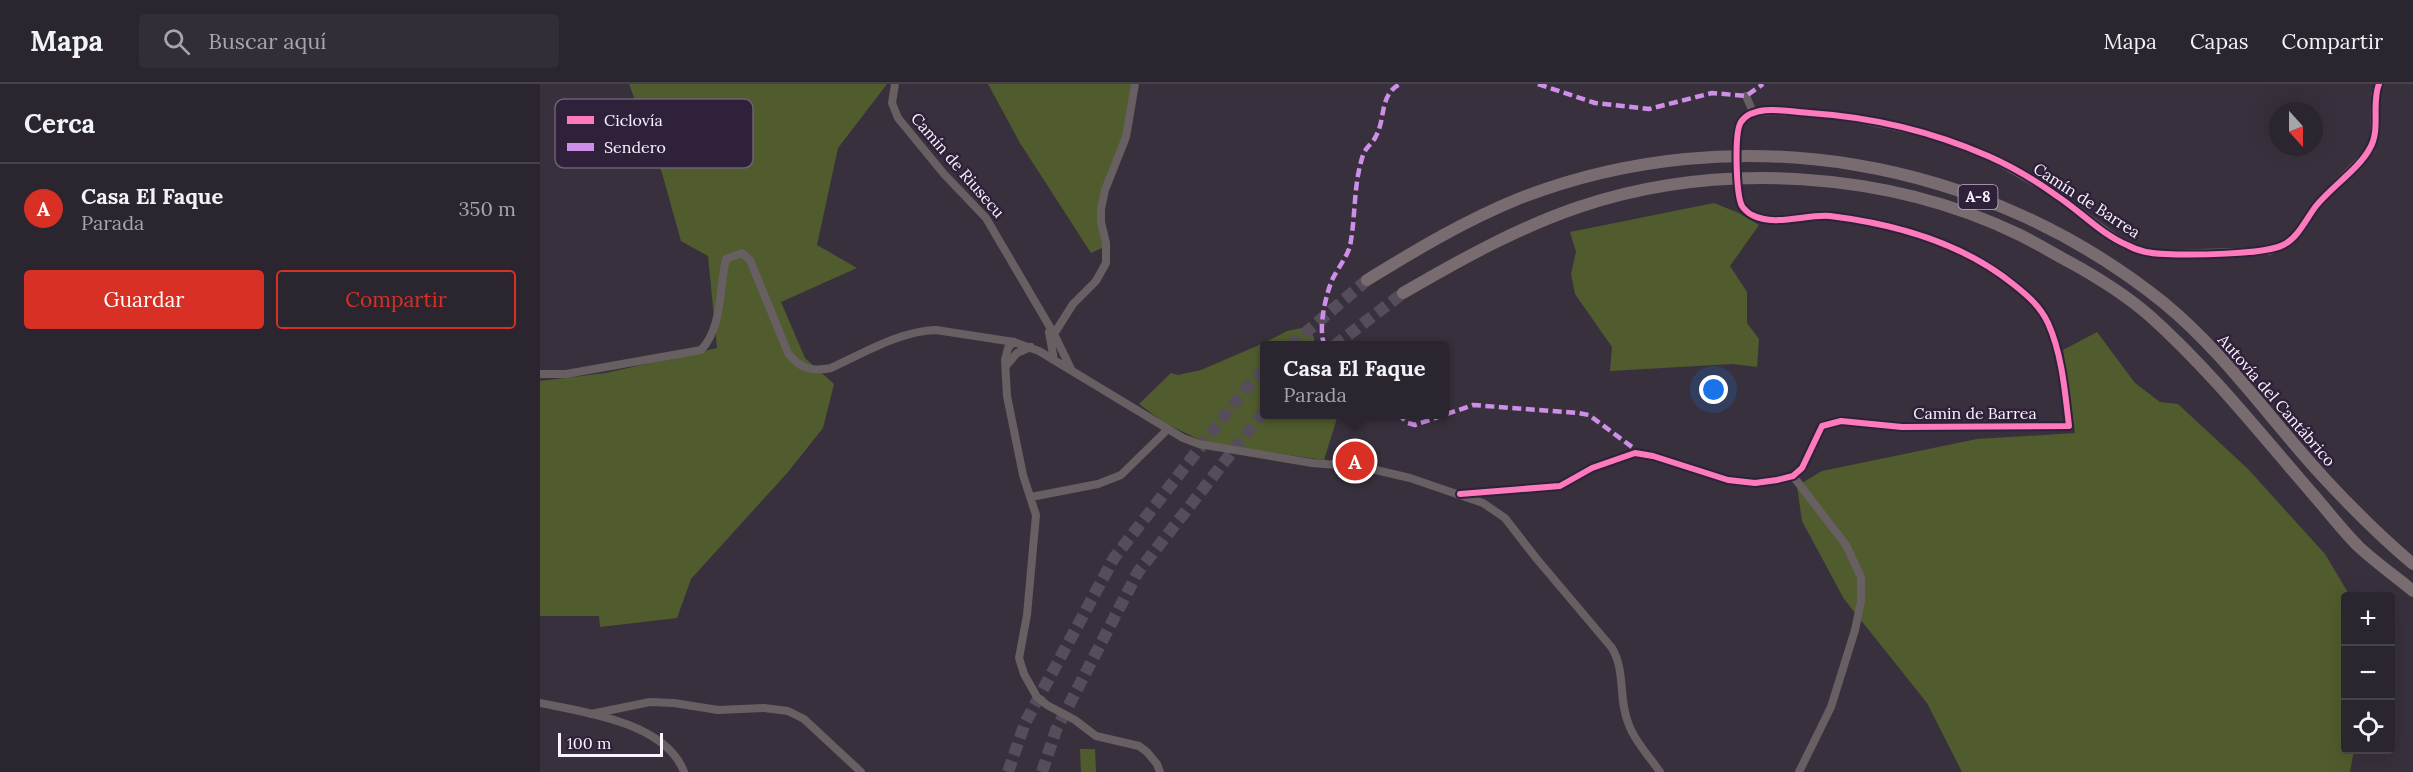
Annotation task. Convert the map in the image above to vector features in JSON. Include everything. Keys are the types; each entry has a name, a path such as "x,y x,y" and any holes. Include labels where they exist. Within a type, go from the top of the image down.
{"highway":[{"name":"Autovía del Cantábrico","path":"1367,280 1466,222 1509,203 1573,181 1640,165 1761,156 1824,160 1926,179 2025,216 2106,260 2166,305 2233,371 2324,478 2383,538 2413,564"},
{"name":"A-8","path":"1403,292 1478,250 1581,206 1645,190 1707,180 1758,177 1826,182 1889,191 1957,211 2019,234 2084,270 2147,314 2213,379 2359,546 2413,591"}],"street":[{"name":"Camín de Riusecu","path":"895,84 892,102 897,118 944,174 986,218 1073,372"},
{"path":"1008,363 1046,345 1073,304 1096,282 1106,263 1106,243 1101,222 1101,209 1105,190 1126,138 1135,84"},
{"path":"2374,84 2371,90 2375,94"},
{"name":"Camín de Barrea","path":"1753,112 1776,111 1838,115 1931,134 1990,157 2055,194 2125,245 2145,252 2176,254 2270,251 2288,243 2318,203 2370,150 2375,130 2375,94 2379,84"},
{"path":"1737,135 1740,123 1753,112 1746,96"},
{"name":"Camin de Barrea","path":"1738,191 1743,208 1753,216 1774,220 1821,215 1872,221 1925,236 1965,252 2001,274 2032,300 2047,320 2055,343 2064,384 2069,426 1902,427 1831,422 1822,426 1802,468 1793,476"},
{"path":"540,374 566,374 700,350 706,344 717,316 722,298 724,268 730,256 742,253 750,260 788,353 796,363 804,368 823,370 831,368 895,340 926,330 1014,342 1035,349 1183,438 1214,448 1312,463 1363,467 1410,478 1460,494 1490,506 1505,518 1612,648 1619,660 1622,698 1629,726 1660,772"},
{"name":"Camín de Riusecu","path":"1052,336 1054,360"},
{"path":"1014,342 1008,348 1005,360 1008,363 1007,396 1023,475 1036,515 1027,615 1019,658 1036,697 1075,720 1096,736 1139,746 1157,764 1160,772"},
{"path":"1054,360 1058,356 1058,345"},
{"path":"1031,496 1098,484 1121,475 1168,429"},
{"path":"1460,494 1560,486 1592,468 1635,453 1653,456 1728,480 1755,483 1793,476 1846,545 1861,577 1861,601 1855,630 1831,707 1799,772"},
{"path":"591,714 650,702 674,703 718,710 765,708 788,711 804,719 861,772"},
{"path":"540,703 591,714 636,728 659,740 680,762 684,772"}],"green space":[{"path":"629,84 887,84 838,148 817,245 857,268 781,302 805,358 834,384 823,428 788,472 691,579 677,618 600,627 599,616 540,616 540,381 606,373 717,348 708,256 681,241 660,168 753,168 753,99 635,99"},
{"path":"988,84 1133,84 1126,131 1103,191 1102,248 1091,253 1020,143"},
{"path":"1714,203 1739,213 1759,225 1730,266 1747,292 1747,323 1759,339 1757,367 1732,364 1610,371 1612,347 1575,294 1571,274 1576,252 1570,232"},
{"path":"1307,327 1314,341 1268,341 1287,331"},
{"path":"2097,332 2135,383 2160,402 2178,404 2248,469 2325,554 2348,592 2341,592 2341,754 2353,754 2350,772 1962,772 1927,703 1844,599 1802,521 1797,486 1822,471 1977,439 2075,433 2063,350"},
{"path":"1260,345 1260,419 1337,419 1324,460 1200,440 1165,423 1139,404 1171,373 1178,375 1201,370"},
{"path":"1080,749 1095,749 1096,772 1081,772"}],"tunnel":[{"path":"1737,135 1738,191"},
{"path":"1296,341 1367,280"},
{"path":"1341,341 1403,293"},
{"path":"1008,772 1025,723 1114,558 1247,387 1260,374"},
{"path":"1042,772 1056,730 1138,572 1260,416"}],"marked path":[{"path":"1324,341 1322,322 1325,302 1333,278 1350,246 1363,155 1379,129 1389,94 1400,84"},
{"path":"1538,84 1595,103 1649,109 1712,93 1746,96 1763,84"},
{"path":"1449,413 1473,405 1589,415 1632,447 1635,453"},
{"path":"1404,419 1415,425 1432,419"}],"cycle path":[{"path":"1460,494 1560,486 1592,468 1635,453 1653,456 1728,480 1755,483 1777,480 1793,476 1802,468 1822,426 1841,421 1902,427 2069,426 2060,360 2048,323 2028,297 1993,269 1949,246 1879,224 1830,216 1770,220 1752,215 1745,209 1738,190 1737,138 1741,122 1754,112 1773,110 1833,115 1878,122 1923,133 1967,147 2014,169 2066,202 2108,235 2136,249 2160,254 2226,254 2273,248 2288,242 2297,233 2316,206 2359,163 2370,148 2375,133 2379,84"}],"place":[{"name":"Casa El Faque","path":"1355,461"}]}
